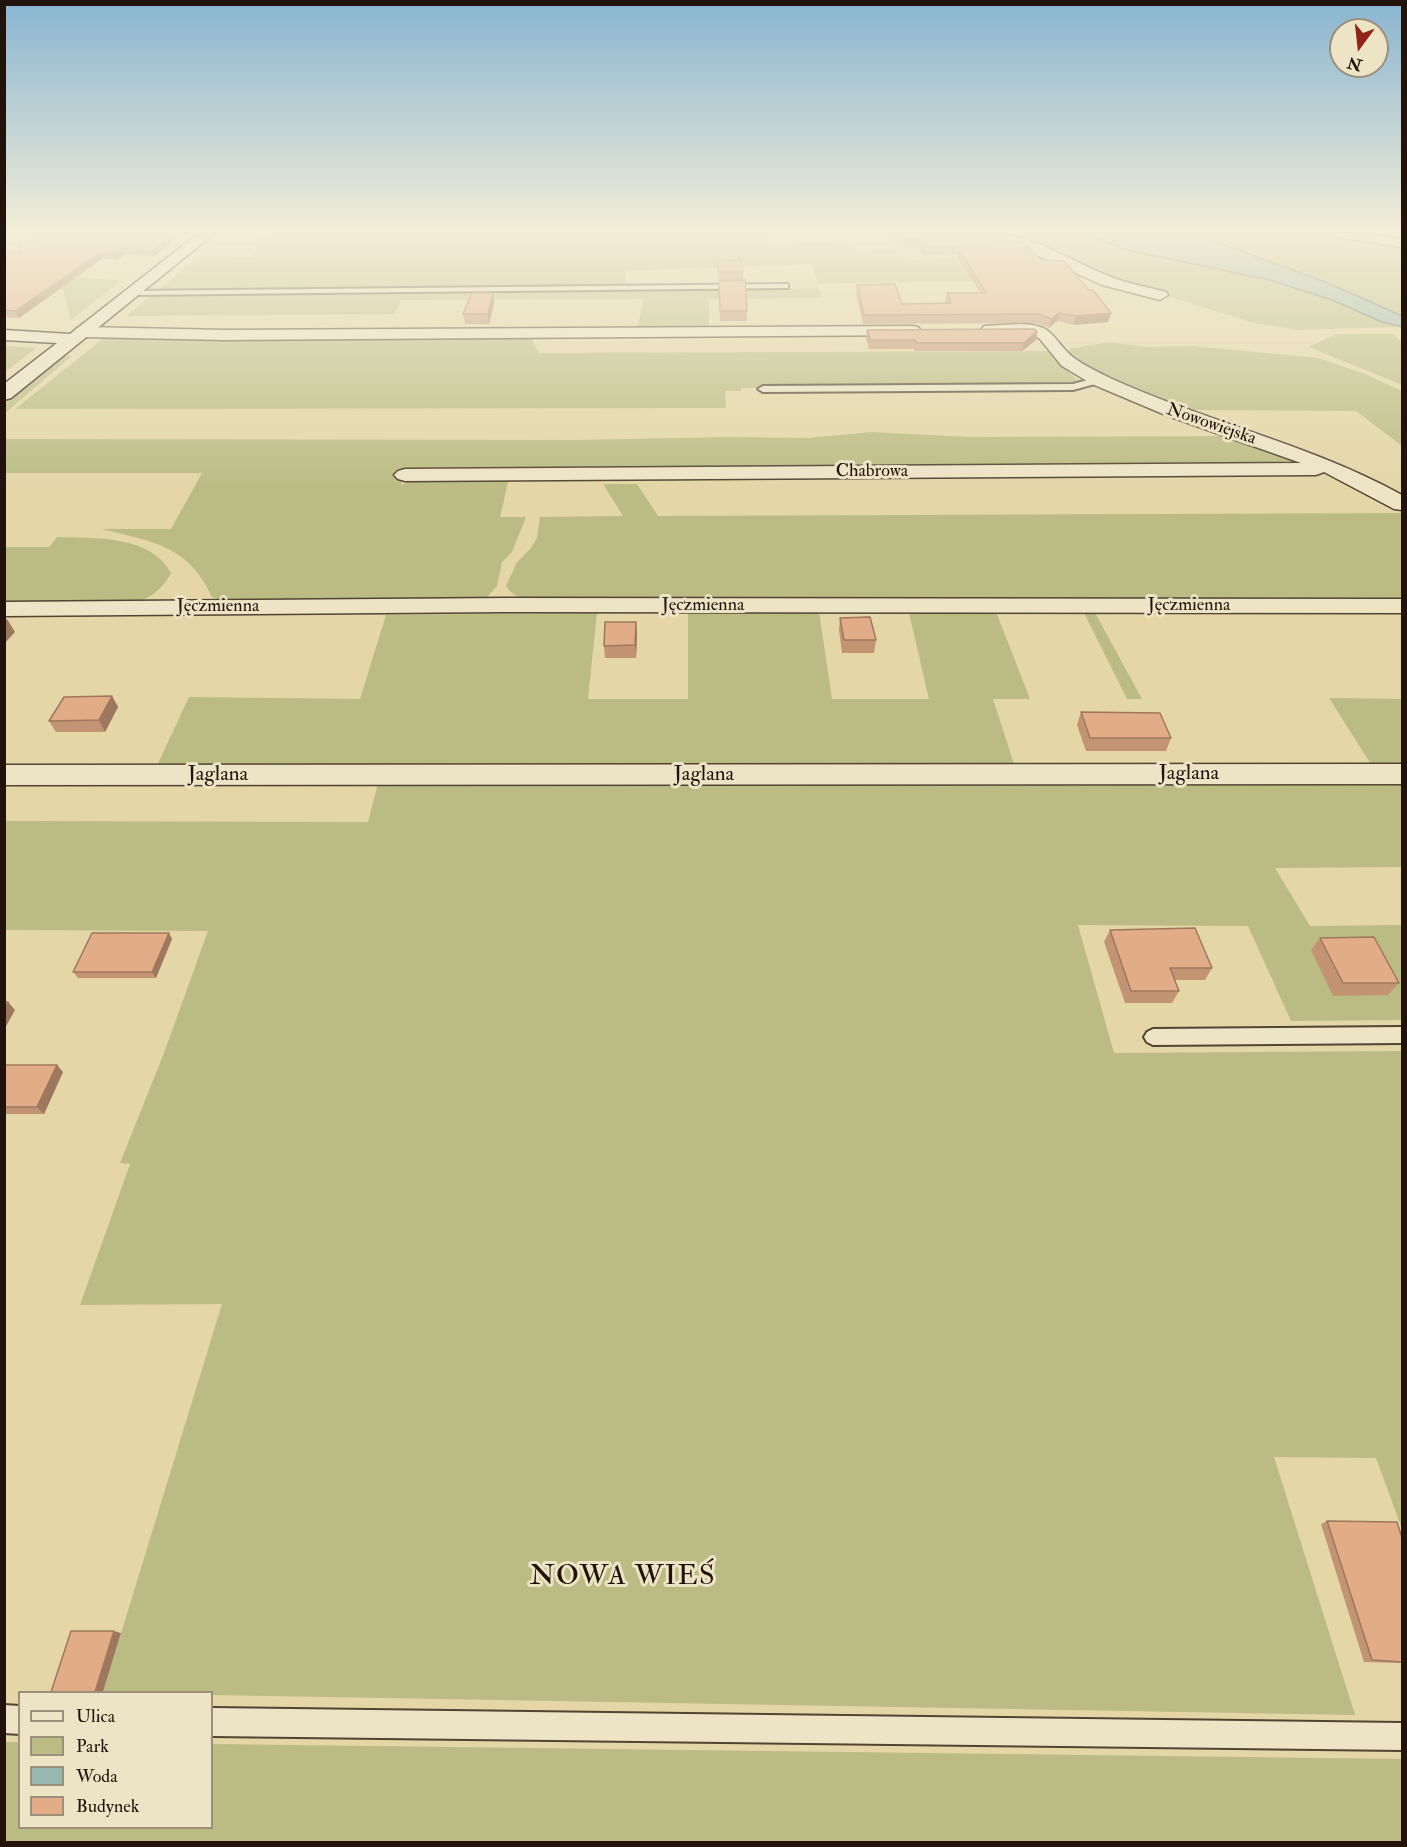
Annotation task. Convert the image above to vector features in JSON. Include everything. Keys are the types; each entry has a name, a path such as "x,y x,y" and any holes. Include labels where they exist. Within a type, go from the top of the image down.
{"street":[{"path":"4,394 99,319"},
{"path":"4,335 924,330"},
{"name":"Nowowiejska","path":"972,330 1031,330 1043,333 1067,361 1099,380 1167,411 1338,469 1402,504"},
{"name":"Chabrowa","path":"405,476 1338,469"},
{"name":"Jęczmienna","path":"4,609 495,605 1402,606"},
{"name":"Jaglana","path":"4,775 1402,774"}],"lane":[{"path":"763,389 1073,387 1099,380"},
{"path":"1153,1037 1402,1035"},
{"path":"213,1722 1402,1737"}],"green space":[{"path":"639,319 709,319 709,329 637,330"},
{"path":"1242,319 1377,319 1396,327 1298,330"},
{"path":"1335,334 1394,334 1402,343 1402,385 1309,347"},
{"path":"542,335 532,340 539,353 1050,351 1078,381 1069,386 741,388 741,391 725,391 726,408 15,409 105,337"},
{"path":"1108,342 1148,347 1193,346 1318,358 1365,374 1402,391 1402,446 1356,411 1188,410 1106,381 1069,354 1070,349"},
{"path":"5,346 36,348 5,372"},
{"path":"64,356 72,356 5,413 5,403"},
{"path":"872,432 969,437 1233,436 1327,467 398,473 402,485 413,478 509,478 500,517 526,517 512,552 502,562 497,586 488,596 477,600 226,602 212,597 192,566 167,548 102,529 171,529 202,473 5,473 4,439 577,440 807,438"},
{"path":"603,484 637,484 658,516 1402,513 1402,602 549,601 519,597 510,591 506,586 517,562 537,538 540,517 623,516"},
{"path":"57,537 104,539 136,545 150,551 171,573 159,590 142,600 5,602 5,547 49,547"},
{"path":"1083,611 1094,611 1142,699 1127,699"},
{"path":"819,612 832,699 929,699 909,613 996,612 1030,699 993,699 1016,770 154,772 189,697 360,699 386,615 597,613 588,699 688,699 688,613"},
{"path":"1329,698 1402,699 1402,769 1374,769"},
{"path":"1402,778 1402,867 1275,868 1310,926 1402,925 1402,1020 1291,1021 1248,926 1078,925 1114,1053 1402,1051 1402,1529 1376,1458 1274,1457 1355,1715 213,1695 213,1691 103,1691 222,1304 80,1305 130,1164 120,1163 164,1053 208,931 5,930 5,821 368,822 379,779"},
{"path":"4,1742 18,1742 18,1829 213,1829 213,1744 1402,1759 1402,1842 5,1842"}],"water":[{"path":"1376,319 1402,319 1402,327"}],"building":[{"path":"1034,329 1037,331 1024,343 916,343 915,340 870,340 867,330"},
{"path":"870,617 876,640 844,640 840,618"},
{"path":"605,622 636,622 635,645 604,646"},
{"path":"112,696 99,720 49,721 64,697"},
{"path":"1081,712 1160,713 1171,738 1090,738"},
{"path":"1195,928 1212,968 1170,968 1179,991 1131,991 1110,930"},
{"path":"92,933 169,933 152,972 73,972"},
{"path":"1374,937 1399,983 1343,983 1320,938"},
{"path":"4,1065 57,1065 37,1107 4,1107"},
{"path":"1327,1521 1397,1522 1402,1538 1402,1662 1372,1660"},
{"path":"71,1631 114,1631 95,1691 51,1691"}],"district":[{"name":"NOWA WIEŚ","path":"623,1578"}]}
